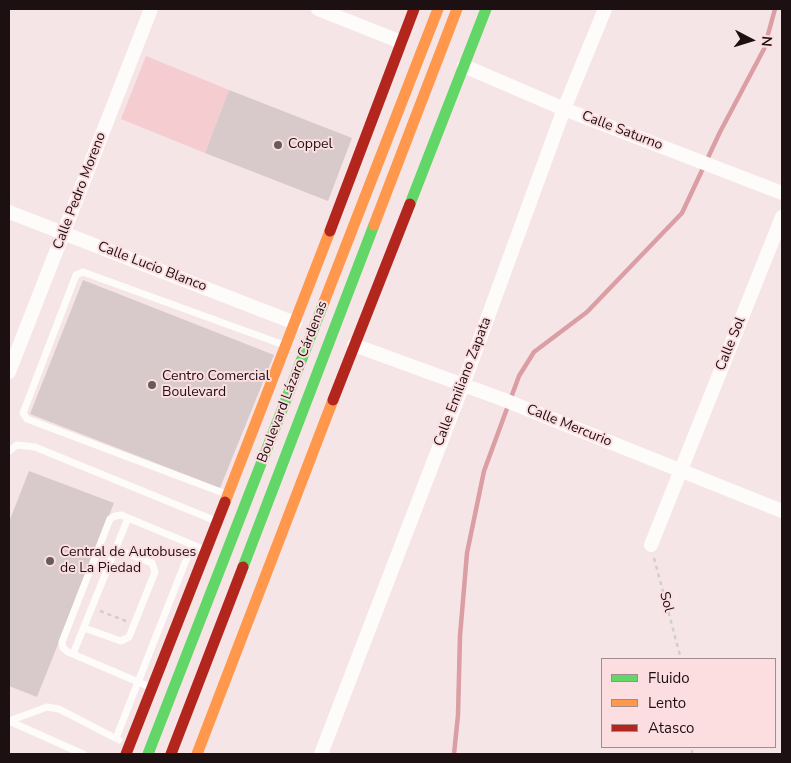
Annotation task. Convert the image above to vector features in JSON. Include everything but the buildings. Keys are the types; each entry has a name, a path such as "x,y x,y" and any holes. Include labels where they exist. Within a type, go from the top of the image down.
{"street":[{"name":"Calle Pedro Moreno","path":"9,372 151,9"},
{"path":"318,9 401,42"},
{"path":"128,750 295,323 414,9"},
{"name":"Boulevard Lázaro Cárdenas","path":"171,754 244,567 247,537 438,9"},
{"name":"Boulevard Lázaro Cárdenas","path":"148,754 244,567 247,537 457,9"},
{"path":"197,754 244,567 271,550 486,9"},
{"name":"Calle Emiliano Zapata","path":"321,754 463,385 564,109 605,9"},
{"name":"Calle Saturno","path":"464,66 564,109 782,193"},
{"name":"Calle Lucio Blanco","path":"9,212 295,323"},
{"name":"Calle Sol","path":"651,544 782,217"},
{"name":"Calle Mercurio","path":"354,345 509,402 782,511"}],"lane":[{"path":"228,495 27,420 23,413 76,275 83,272 286,346"},
{"path":"9,451 17,445 35,447 218,522 247,537"},
{"path":"152,688 63,648 62,642 110,519 121,515 244,567"},
{"path":"73,654 128,518"},
{"path":"116,738 192,544"},
{"path":"84,628 121,641 129,637 155,572 152,563 115,549"},
{"path":"9,721 47,707 59,709 116,738 128,750"},
{"path":"9,721 83,754"}],"path":[{"name":"Sol","path":"651,544 681,658"},
{"path":"91,608 134,624"}],"shaded area":[{"path":"146,56 229,90 205,153 121,119"}],"waterway":[{"path":"454,754 458,715 460,636 467,553 484,471 519,376 534,352 587,312 682,213 720,132 764,49 775,9"}],"traffic: fast":[{"path":"410,204 486,9"},
{"path":"243,567 374,225"},
{"path":"148,754 324,302"}],"traffic: slow":[{"path":"324,302 438,9"},
{"path":"374,225 457,9"},
{"path":"225,502 330,231"},
{"path":"197,754 333,400"}],"traffic: jam":[{"path":"330,231 414,9"},
{"path":"333,400 410,204"},
{"path":"126,754 225,502"},
{"path":"171,754 243,567"}],"place":[{"name":"Coppel","path":"278,145"},
{"name":"Centro Comercial Boulevard","path":"152,385"},
{"name":"Central de Autobuses de La Piedad","path":"50,561"}]}
